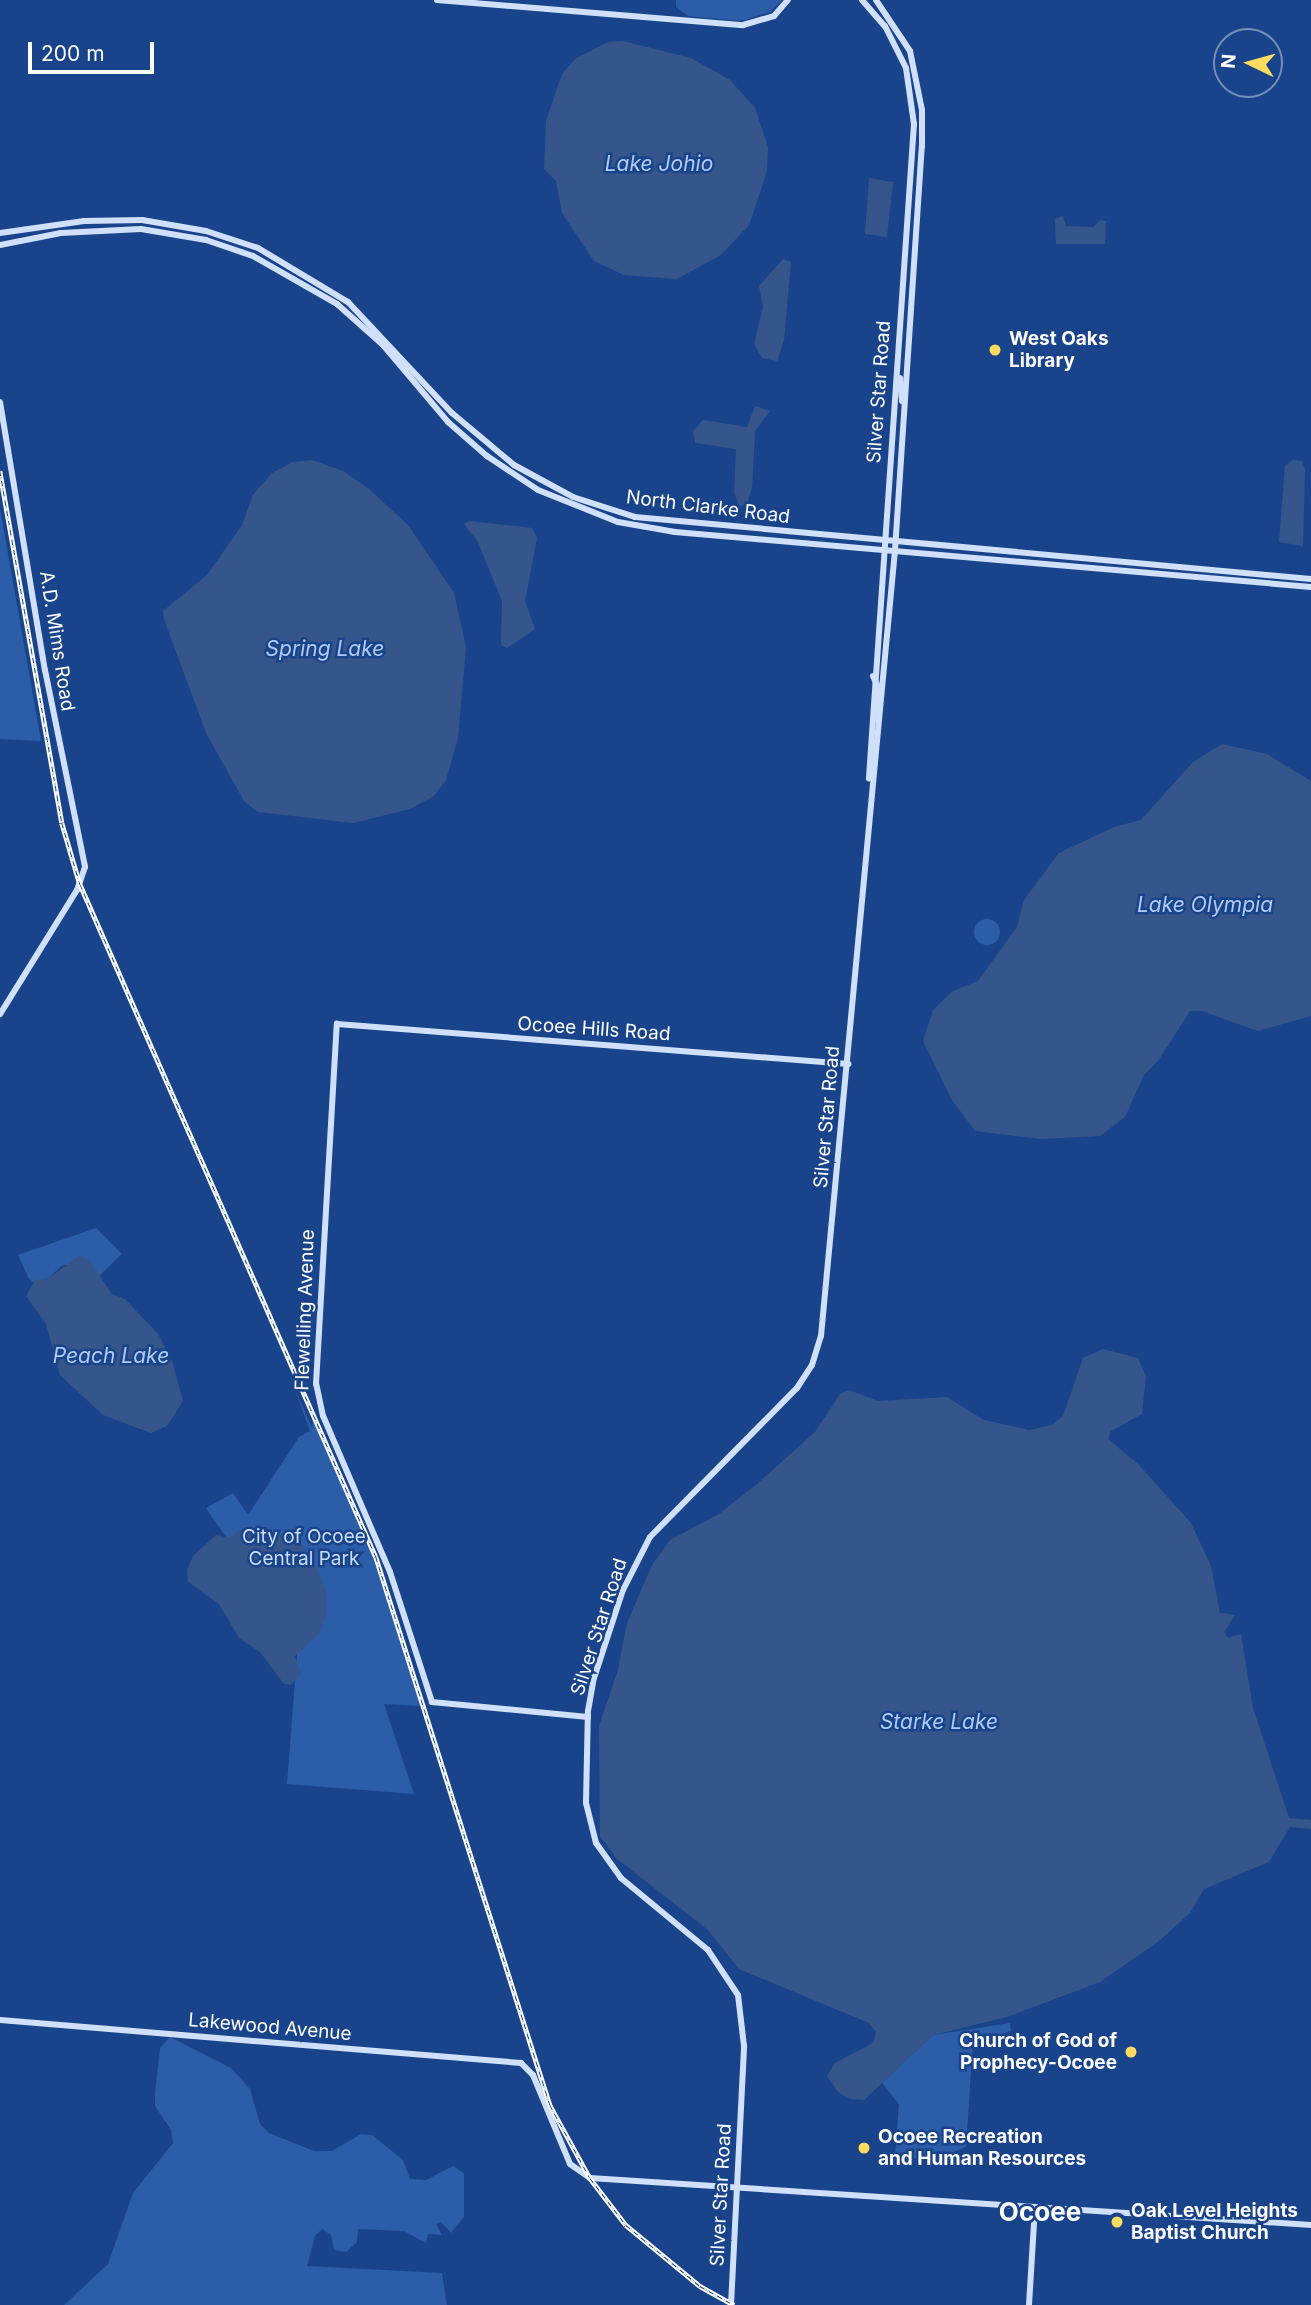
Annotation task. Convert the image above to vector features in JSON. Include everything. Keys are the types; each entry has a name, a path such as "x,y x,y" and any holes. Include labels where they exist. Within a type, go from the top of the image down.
{"street":[{"path":"437,0 743,25 774,16 788,0"},
{"name":"Silver Star Road","path":"862,0 896,46 912,100 911,168 873,676 870,801"},
{"name":"Silver Star Road","path":"731,2305 744,2046 738,1995 708,1950 621,1878 596,1843 586,1803 588,1717 594,1678 624,1590 650,1537 789,1396 812,1364 821,1336 896,542 920,169 922,110 918,76 910,51 876,0"},
{"path":"912,100 915,158 920,169"},
{"path":"911,168 915,184 912,228 915,229"},
{"name":"North Clarke Road","path":"0,233 84,220 142,220 228,237 303,271 348,302 473,433 514,465 573,497 642,519 1311,579"},
{"name":"North Clarke Road","path":"0,244 115,229 177,233 239,249 308,283 337,303 383,345 467,440 511,473 567,504 626,524 675,532 1311,587"},
{"path":"900,324 899,392 904,403"},
{"name":"A.D. Mims Road","path":"0,401 47,683 84,860 80,884 0,1014"},
{"path":"998,559 999,551"},
{"path":"1212,579 1214,570"},
{"path":"877,622 878,668 883,676"},
{"path":"873,676 877,685 877,735"},
{"name":"Ocoee Hills Road","path":"337,1024 848,1064"},
{"name":"Flewelling Avenue","path":"337,1024 321,1268 318,1400 390,1572 432,1702 588,1717"},
{"name":"Lakewood Avenue","path":"0,2020 520,2063 533,2074 565,2154 585,2176 737,2189"},
{"path":"737,2189 1311,2225"},
{"path":"1029,2305 1035,2207"}],"green space":[{"path":"676,0 782,0 770,12 741,21 688,16 676,7"},
{"path":"0,509 41,741 0,739"},
{"path":"987,919 996,923 1000,932 996,941 987,945 978,941 974,932 978,923"},
{"path":"96,1228 122,1254 98,1277 89,1260 61,1266 49,1278 32,1282 28,1277 18,1255"},
{"name":"City of Ocoee Central Park","path":"294,1387 312,1428 313,1420 370,1549 423,1706 384,1704 414,1794 287,1784 298,1642 206,1508 233,1493 248,1515 299,1437 310,1431"},
{"path":"1010,2023 1011,2031 973,2043 966,2147 935,2160 895,2157 899,2104 882,2083 933,2035"},
{"path":"170,2037 231,2068 250,2089 260,2124 269,2133 314,2151 332,2151 361,2134 372,2135 403,2160 410,2179 426,2180 453,2166 464,2173 464,2217 451,2233 441,2222 436,2224 442,2235 428,2234 426,2243 404,2231 358,2229 357,2242 346,2252 334,2250 331,2235 322,2229 315,2236 307,2266 442,2273 447,2305 64,2305 108,2264 133,2193 173,2143 171,2130 155,2106 160,2048"}],"water":[{"name":"Lake Johio","path":"623,41 691,58 730,80 755,108 768,147 767,171 749,225 721,255 677,279 624,275 594,261 562,213 556,181 544,169 546,121 562,74 575,59 608,42"},
{"path":"869,178 893,182 887,237 865,234"},
{"path":"1063,216 1066,226 1094,227 1100,220 1106,221 1105,244 1056,244 1055,219"},
{"path":"783,259 791,262 784,340 777,361 762,358 754,344 763,307 759,286"},
{"path":"755,406 770,411 755,431 752,488 747,503 740,507 734,493 736,449 695,443 693,431 703,420 747,427"},
{"name":"Spring Lake","path":"312,460 343,471 369,489 408,525 454,593 466,647 458,738 446,780 434,796 410,809 353,823 258,812 244,801 206,733 163,611 207,575 242,525 253,495 272,473 293,462"},
{"path":"1293,460 1302,461 1305,470 1303,546 1279,542 1285,466"},
{"path":"469,521 532,528 537,538 525,601 535,629 507,648 501,645 502,601 478,542 464,524"},
{"name":"Lake Olympia","path":"1222,744 1267,754 1311,781 1311,1016 1258,1031 1202,1011 1190,1011 1158,1061 1144,1075 1125,1117 1100,1136 1042,1139 975,1131 952,1100 923,1041 933,1010 953,991 978,981 1017,927 1024,900 1059,853 1114,827 1141,820 1193,762"},
{"name":"Peach Lake","path":"80,1255 89,1260 112,1294 125,1299 158,1334 172,1361 183,1401 167,1426 151,1433 103,1415 60,1375 46,1324 26,1296 35,1280 49,1278"},
{"name":"Starke Lake","path":"1103,1349 1138,1358 1146,1376 1142,1414 1111,1431 1108,1439 1138,1464 1191,1523 1211,1566 1220,1613 1235,1615 1224,1632 1228,1638 1241,1634 1253,1708 1289,1818 1311,1820 1311,1829 1290,1827 1269,1862 1204,1889 1190,1913 1159,1941 1100,1982 1007,2017 933,2035 864,2100 850,2099 838,2092 827,2076 835,2063 873,2043 876,2032 869,2023 739,1969 708,1930 616,1858 600,1836 599,1726 618,1670 627,1623 652,1565 670,1540 719,1514 758,1483 815,1432 840,1394 849,1390 878,1401 947,1397 984,1420 1029,1430 1052,1425 1063,1416 1083,1358"},
{"path":"244,1527 297,1539 313,1560 326,1591 326,1615 319,1634 295,1656 301,1674 291,1685 284,1684 260,1652 239,1638 219,1604 188,1582 187,1570 193,1556 216,1535 229,1538"}],"railway":[{"path":"0,471 62,823 80,884 376,1557 550,2105 590,2178 626,2225 700,2286 734,2305"}],"place":[{"name":"West Oaks Library","path":"995,350"},
{"name":"Church of God of Prophecy-Ocoee","path":"1131,2052"},
{"name":"Ocoee Recreation and Human Resources","path":"864,2148"},
{"name":"Oak Level Heights Baptist Church","path":"1117,2222"}],"district":[{"name":"Ocoee","path":"1040,2212"}]}
